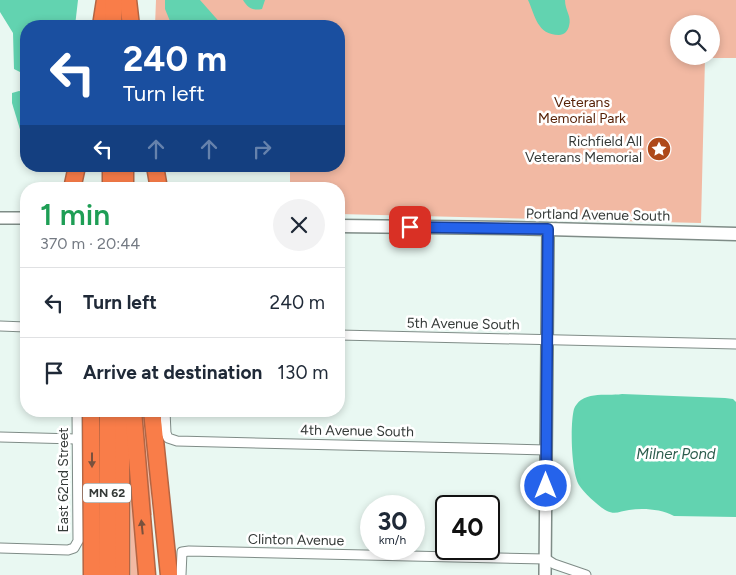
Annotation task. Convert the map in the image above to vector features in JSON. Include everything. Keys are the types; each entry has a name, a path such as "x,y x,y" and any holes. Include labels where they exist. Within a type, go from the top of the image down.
{"highway":[{"path":"102,20 105,0"},
{"path":"113,20 114,0"},
{"path":"126,20 127,0"},
{"path":"127,0 130,20"},
{"path":"91,417 92,575"},
{"name":"MN 62","path":"107,575 108,417"},
{"name":"MN 62","path":"121,417 121,575"},
{"path":"133,417 146,575"},
{"path":"152,417 169,575"},
{"path":"155,452 154,468 159,575"}],"main road":[{"name":"Portland Avenue South","path":"345,226 736,234"}],"street":[{"path":"0,218 20,218"},
{"path":"545,575 548,229"},
{"path":"0,326 20,327"},
{"name":"5th Avenue South","path":"345,335 736,344"},
{"name":"East 62nd Street","path":"0,548 68,550 74,548 78,541 77,417"},
{"name":"4th Avenue South","path":"165,417 168,438 177,441 546,450"},
{"path":"0,437 76,439"},
{"name":"Clinton Avenue","path":"181,575 182,552 198,551 546,559 554,564 586,575"}],"green space":[{"name":"Veterans Memorial Park","path":"156,0 736,0 736,58 720,58 720,15 670,15 670,65 705,65 701,223 345,214 345,182 290,182 290,172 345,172 345,20 155,20"},
{"path":"139,417 146,417 152,515 147,516"},
{"path":"131,493 134,493 143,575 131,575"}],"water":[{"path":"0,0 78,0 76,20 20,20 20,72 14,69 13,33 0,12"},
{"path":"165,0 200,0 218,20 170,20 165,9"},
{"path":"243,0 265,0 262,9 256,10 249,7"},
{"path":"528,0 565,0 570,19 567,31 559,35 546,32 535,18"},
{"path":"20,91 20,129 12,103 12,93"},
{"name":"Milner Pond","path":"622,394 725,398 733,399 736,402 736,517 674,516 658,510 646,509 613,513 600,506 584,492 579,485 574,469 572,436 574,409 580,401 591,396"}],"place":[{"name":"Richfield All Veterans Memorial","path":"659,149"}],"route":[{"path":"410,227 548,229 546,486"}]}
